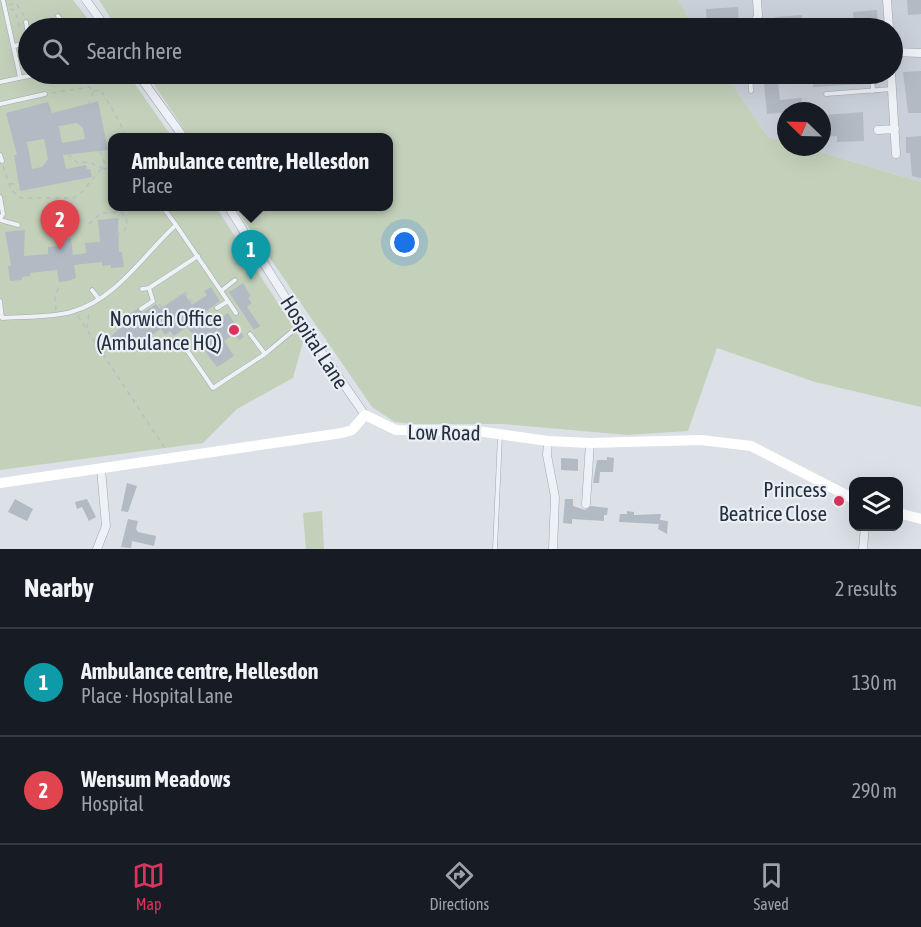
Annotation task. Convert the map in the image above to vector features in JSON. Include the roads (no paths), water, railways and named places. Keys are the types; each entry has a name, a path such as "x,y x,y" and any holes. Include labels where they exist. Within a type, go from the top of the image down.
{"street":[{"path":"86,0 99,18"},
{"path":"757,0 758,15"},
{"path":"887,0 888,18"},
{"path":"903,53 921,54"},
{"path":"145,84 180,133"},
{"path":"892,84 896,154"},
{"path":"878,130 895,129"},
{"name":"Hospital Lane","path":"231,211 346,391 365,415"},
{"path":"0,483 342,433 352,430 365,415"},
{"name":"Low Road","path":"365,415 396,430 477,431 548,441 590,443 701,440 751,446 793,465 849,496"},
{"path":"548,441 547,455 555,497 553,549"},
{"path":"586,504 590,443"},
{"path":"97,549 106,526 101,469"},
{"path":"903,514 921,519"},
{"path":"863,549 865,531"}],"lane":[{"path":"3,0 18,67"},
{"path":"14,46 18,45"},
{"path":"0,82 18,78"},
{"path":"751,84 751,91"},
{"path":"873,84 873,91"},
{"path":"826,94 892,89"},
{"path":"0,104 45,94"},
{"path":"0,155 2,161"},
{"path":"0,197 3,214 0,220 18,225"},
{"path":"165,211 236,313"},
{"path":"0,301 1,318 74,311 91,303 132,272 157,241 176,225"},
{"path":"142,288 149,288 198,256"},
{"path":"221,291 236,280"},
{"path":"141,309 153,301 149,288"},
{"path":"92,290 98,298"},
{"path":"217,308 228,301"},
{"path":"178,341 182,343 213,388 265,354 302,324"},
{"path":"250,334 265,354"},
{"path":"495,549 500,434"}],"place":[{"name":"Wensum Meadows","path":"60,250"},
{"name":"Ambulance centre, Hellesdon","path":"251,280"},
{"name":"Norwich Office (Ambulance HQ)","path":"234,330"},
{"name":"Princess Beatrice Close","path":"839,501"}]}
